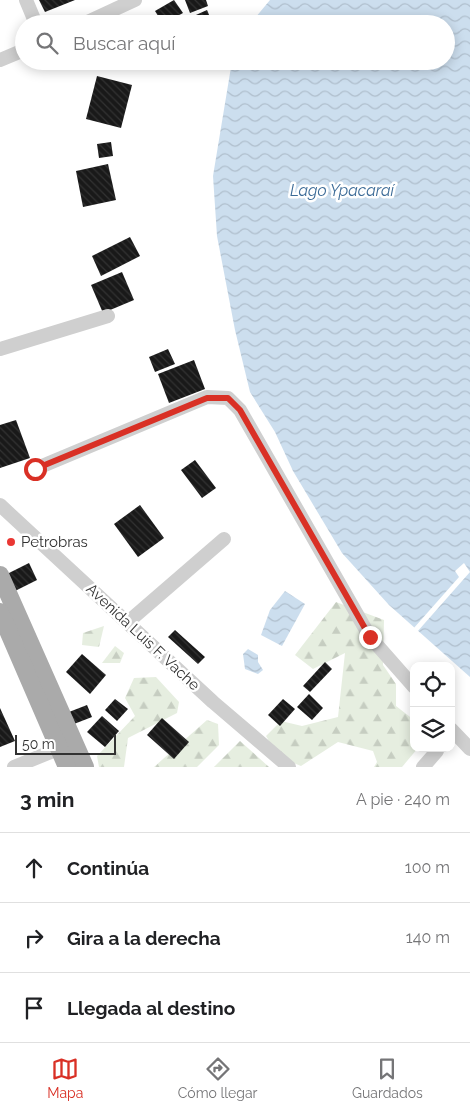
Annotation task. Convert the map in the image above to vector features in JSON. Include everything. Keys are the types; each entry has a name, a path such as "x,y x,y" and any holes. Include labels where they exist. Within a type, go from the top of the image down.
{"main road":[{"path":"0,575 85,767"},
{"path":"0,612 67,767"}],"street":[{"path":"26,0 32,15"},
{"path":"103,15 136,0"},
{"path":"0,60 15,54"},
{"path":"0,349 108,316"},
{"path":"35,469 207,398 228,398 240,410 370,637 410,683"},
{"name":"Avenida Luis F. Vache","path":"0,506 213,702 289,767"},
{"path":"128,622 224,539"},
{"path":"455,733 470,749"},
{"path":"14,767 58,748"},
{"path":"422,767 436,752"}],"green space":[{"path":"336,602 384,620 383,665 396,684 396,706 410,717 410,752 415,752 402,767 374,767 377,762 373,751 338,742 301,766 279,757 266,736 281,721 302,726 338,717 345,653 313,669 295,655"},
{"path":"104,626 99,647 82,645 83,633"},
{"path":"115,646 124,653 120,663 102,663"},
{"path":"156,677 179,702 177,713 128,738 124,767 99,767 97,756 135,716 125,698 134,678"},
{"path":"207,720 218,724 219,745 197,767 154,767"},
{"path":"240,741 269,767 214,767"}],"water":[{"name":"Lago Ypacaraí","path":"270,0 470,0 470,677 389,605 342,553 293,471 275,432 250,392 235,330 217,236 213,176 231,70 455,70 455,15 258,15"},
{"path":"285,591 305,604 282,646 261,635 270,610"},
{"path":"248,649 258,655 258,662 263,670 258,674 245,669 243,654"}],"pier":[{"path":"464,563 470,572 417,632 413,629 459,577 455,571"}],"building":[{"path":"39,0 75,0 45,12"},
{"path":"174,0 183,13 179,15 157,15 155,11"},
{"path":"185,0 206,0 208,6 190,13"},
{"path":"207,10 209,15 196,15"},
{"path":"97,76 132,85 121,128 86,119"},
{"path":"111,142 113,156 99,158 97,144"},
{"path":"108,164 116,200 83,207 76,171"},
{"path":"130,237 140,256 101,276 92,256"},
{"path":"122,272 134,300 103,313 91,285"},
{"path":"168,349 175,364 155,372 149,357"},
{"path":"194,360 205,389 169,403 158,374"},
{"path":"16,420 30,458 0,468 0,425"},
{"path":"195,460 216,488 202,498 181,470"},
{"path":"140,505 164,538 138,557 114,524"},
{"path":"29,563 37,580 15,591 7,574"},
{"path":"175,630 205,657 198,664 168,637"},
{"path":"82,654 106,675 90,694 66,672"},
{"path":"325,662 332,669 310,692 303,686"},
{"path":"309,694 323,708 312,720 297,707"},
{"path":"115,699 128,709 117,721 105,710"},
{"path":"283,699 295,709 280,726 268,715"},
{"path":"87,705 92,717 74,724 69,712"},
{"path":"0,708 15,741 0,747"},
{"path":"102,716 119,731 105,747 87,732"},
{"path":"162,718 189,742 174,759 147,735"}],"place":[{"name":"Petrobras","path":"11,542"}],"route":[{"path":"35,469 207,398 218,396 228,398 240,410 370,637"}]}
